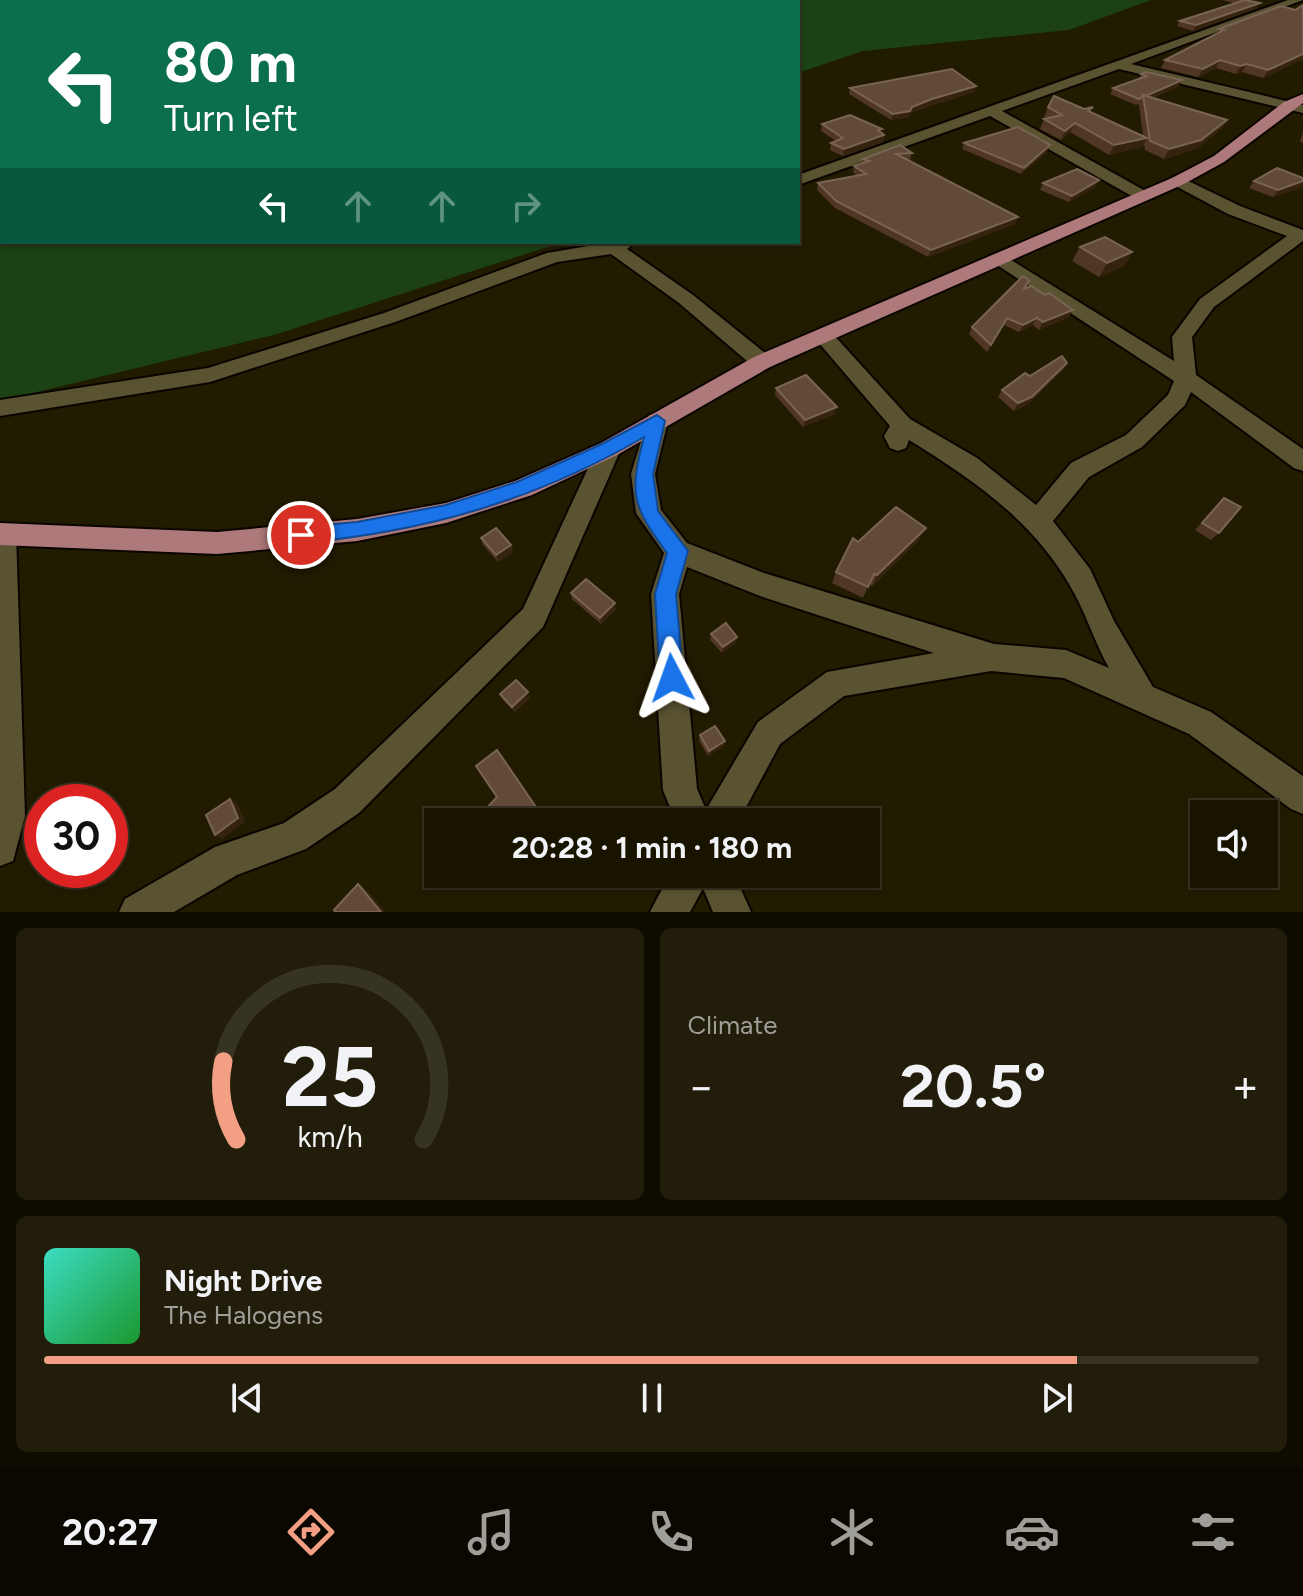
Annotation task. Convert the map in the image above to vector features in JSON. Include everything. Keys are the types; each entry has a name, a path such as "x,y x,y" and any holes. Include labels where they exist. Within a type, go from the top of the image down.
{"main road":[{"path":"2,534 217,543 357,530 446,513 523,488 609,449 762,362 1178,181 1219,159 1298,104"}],"street":[{"path":"800,179 1298,0"},
{"path":"1114,64 1298,104"},
{"path":"990,110 1143,196"},
{"path":"1178,181 1234,210 1302,236"},
{"path":"1038,521 1080,470 1134,441 1177,399 1186,379 1182,337 1207,303 1302,236"},
{"path":"0,408 210,375 391,317 553,257 620,245 762,362"},
{"path":"997,259 1186,379 1303,462"},
{"path":"823,336 900,433 968,465 1038,521 1080,577 1104,630 1142,698"},
{"path":"657,421 643,474 649,513 678,551 760,584 994,658 1066,664 1200,723 1303,797"},
{"path":"138,912 228,860 294,837 347,801 533,618 609,449"},
{"path":"0,848 8,816 2,534"},
{"path":"678,551 665,594 680,790 688,808"},
{"path":"727,808 769,733 838,682 994,658"},
{"path":"669,912 683,888"},
{"path":"722,888 732,912"}],"green space":[{"path":"800,0 1151,0 1069,30 863,51 800,72"},
{"path":"0,244 557,244 274,335 0,401"}],"building":[{"path":"1245,0 1260,3 1196,25 1180,21"},
{"path":"1303,5 1303,54 1268,70 1220,60 1203,69 1165,60 1224,30 1219,29 1281,6 1295,10"},
{"path":"952,69 976,86 932,99 912,107 910,111 893,114 850,88"},
{"path":"1146,72 1182,80 1139,99 1113,88 1147,76 1141,74"},
{"path":"1143,95 1227,120 1201,140 1169,149 1150,141"},
{"path":"1054,96 1084,109 1093,107 1088,111 1147,138 1114,145 1075,123 1065,131 1044,119 1062,115 1048,107"},
{"path":"850,115 882,129 878,130 884,135 844,149 831,143 843,138 822,124"},
{"path":"1018,127 1050,145 1024,168 964,143"},
{"path":"900,145 912,153 896,154 1018,217 931,250 836,201 818,183 866,174 854,166 869,161 863,159"},
{"path":"1277,168 1303,178 1303,181 1278,190 1254,181"},
{"path":"1077,169 1099,180 1072,196 1043,183"},
{"path":"1105,237 1132,252 1107,263 1080,247"},
{"path":"1023,276 1029,280 1024,289 1031,286 1045,295 1049,293 1073,310 1043,322 1037,318 1023,325 1007,318 991,345 972,327"},
{"path":"1062,356 1067,363 1032,397 1018,403 1002,390 1025,373 1030,376"},
{"path":"806,375 837,407 805,420 776,388"},
{"path":"1224,498 1241,507 1219,533 1202,523"},
{"path":"896,507 926,528 877,575 874,574 868,587 836,572 853,538 858,542"},
{"path":"496,528 511,545 496,555 481,538"},
{"path":"586,579 615,603 600,618 571,593"},
{"path":"726,623 737,637 723,647 711,634"},
{"path":"516,680 528,692 512,707 500,694"},
{"path":"715,726 725,741 709,751 700,735"},
{"path":"497,750 537,808 487,808 497,797 476,766"},
{"path":"230,799 238,818 215,835 206,815"},
{"path":"358,884 381,912 335,912 334,910"}],"route":[{"path":"301,535 357,530 446,513 523,488 609,449 657,421 643,474 649,513 678,551 665,594 672,678"}]}
